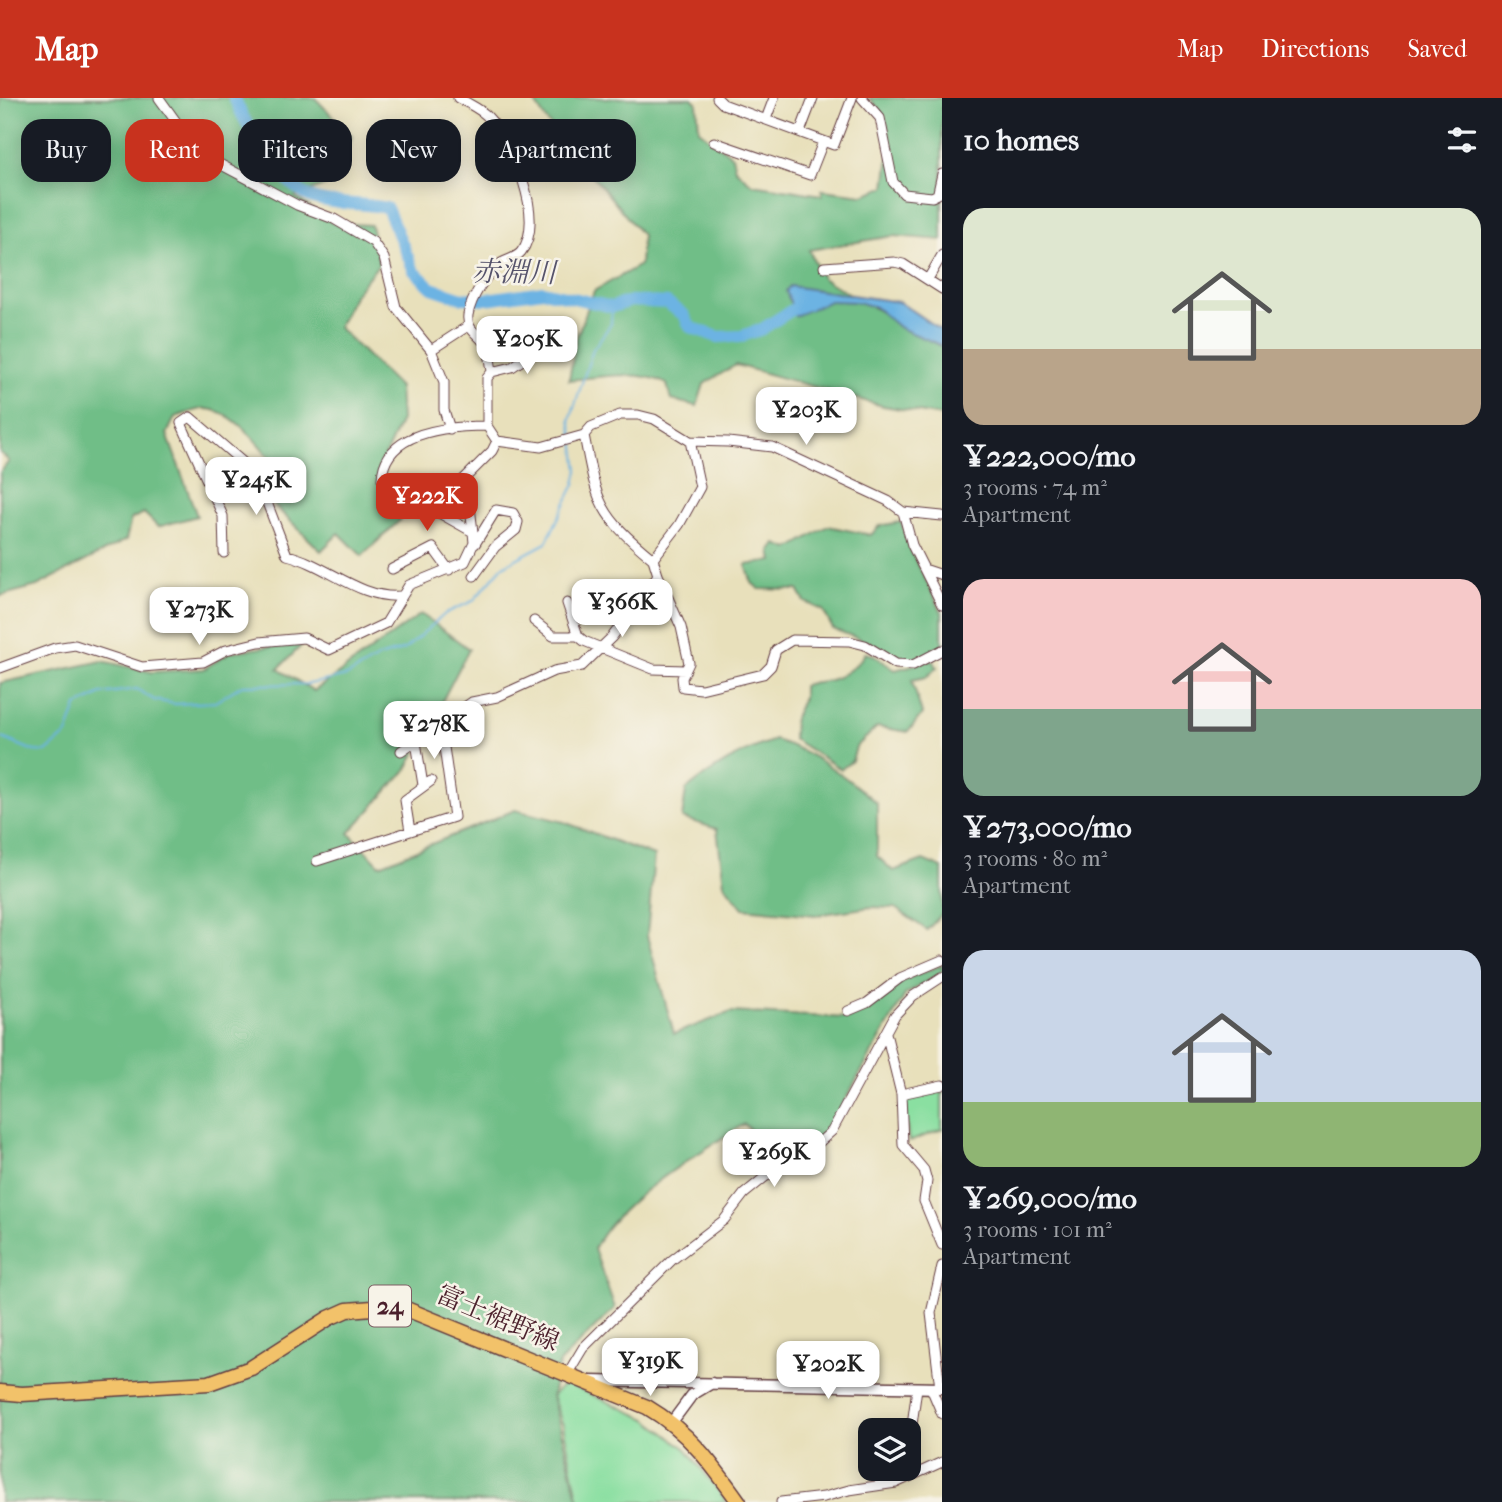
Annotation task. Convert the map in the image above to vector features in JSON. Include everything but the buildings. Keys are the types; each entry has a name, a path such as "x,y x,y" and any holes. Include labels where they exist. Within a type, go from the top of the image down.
{"main road":[{"name":"富士裾野線","path":"0,1392 36,1394 209,1383 251,1368 329,1318 362,1307 399,1306 417,1310 624,1396 672,1422 705,1454 739,1502"}],"street":[{"path":"159,98 185,134 214,161 288,201 334,219 373,242 384,258 396,307 431,350 444,382 444,410 450,429"},
{"path":"458,98 487,116 512,152 522,174 530,213 531,234 520,254 499,265 479,288 469,310 468,326 487,347 492,372"},
{"path":"717,98 723,104 834,145 852,98"},
{"path":"766,118 774,98"},
{"path":"800,132 813,98"},
{"path":"862,98 880,118 893,182 904,194 932,197 940,192 942,174"},
{"path":"714,142 810,175 823,142"},
{"path":"928,279 942,255"},
{"path":"824,267 894,262 942,289"},
{"path":"431,350 468,326"},
{"path":"497,442 487,426 487,378 492,372 512,367 545,345"},
{"path":"497,442 541,447 582,435 591,427 620,415 638,415 665,425 690,442 728,442 772,447 888,501 903,512 942,516"},
{"path":"224,553 223,516 181,423 190,417 253,471 249,479 266,500 288,555 306,560 358,588 389,597 400,596"},
{"path":"473,532 382,479 383,466 396,446 436,429 487,426"},
{"path":"582,435 598,502 620,532 653,559 681,627 690,663 685,670 683,687 701,689 763,674 771,666 776,650 792,640 849,641 865,645 896,664 913,666 942,650"},
{"path":"474,545 470,507 461,482 492,451 497,442"},
{"path":"653,559 679,525 700,487 690,442"},
{"path":"0,668 54,648 75,645 142,667 203,662 226,650 260,642 304,638 329,650 386,623 400,596 410,585 465,562 496,510 513,513 518,522 516,530 495,547 474,576"},
{"path":"903,512 912,545 927,570 942,605"},
{"path":"391,569 433,548 449,570"},
{"path":"927,570 942,575"},
{"path":"401,751 472,702 497,697 554,671 582,666 601,648 658,575"},
{"path":"567,603 578,636"},
{"path":"534,621 552,636 578,636 653,669 685,670"},
{"path":"317,861 454,817 440,726"},
{"path":"410,831 405,800 427,783 416,742"},
{"path":"848,1012 867,1003 900,978 942,960"},
{"path":"568,1373 583,1348 672,1260 723,1220 744,1194 765,1177 813,1148 832,1131 895,1015 913,996 942,977"},
{"path":"886,1033 901,1094 903,1145 925,1170 925,1201 942,1245"},
{"path":"901,1094 942,1085"},
{"path":"942,1266 931,1313 942,1414"},
{"path":"586,1380 938,1388"},
{"path":"672,1422 692,1395 715,1382"},
{"path":"913,1418 917,1388"},
{"path":"781,1502 896,1483 942,1462"}],"green space":[{"path":"0,98 315,98 335,119 238,119 238,182 334,182 295,197 333,223 371,225 379,264 356,292 338,327 399,387 401,420 380,467 400,520 362,556 339,533 321,551 272,503 273,462 259,445 242,427 223,414 213,410 195,410 175,417 167,434 197,516 158,527 144,513 131,519 126,540 37,586 0,596 0,473 9,461 0,453"},
{"path":"532,98 692,98 697,103 699,130 732,156 735,169 752,184 822,195 822,190 863,195 885,187 889,151 888,129 884,118 869,98 942,98 942,240 893,236 809,250 822,278 942,347 942,416 883,406 736,365 704,384 697,406 671,400 667,384 657,379 620,375 569,380 576,339 594,291 640,265 642,235 598,182 636,182 636,119 545,119"},
{"path":"901,522 913,555 942,612 942,648 913,660 895,658 883,648 833,629 823,610 805,602 798,590 759,589 752,583 746,565 773,561 771,551 776,544 789,549 828,526 871,535 879,526"},
{"path":"421,614 469,649 407,769 349,833 380,865 515,810 564,822 654,856 647,936 674,1034 731,1012 848,1018 903,980 942,965 942,972 905,995 828,1130 807,1147 778,1155 744,1124 640,1195 606,1230 594,1249 615,1308 559,1363 552,1396 579,1502 0,1502 0,683 102,661 152,672 204,669 230,652 305,642 278,669 314,691"},
{"path":"865,653 874,655 895,670 932,660 937,667 927,677 912,680 922,714 908,732 877,727 856,747 852,761 841,769 793,739 794,718 803,698 803,686 840,676 855,666"},
{"path":"775,740 816,758 877,803 877,856 893,871 923,860 942,868 942,914 927,930 895,908 871,907 816,915 743,908 724,884 717,829 682,818 686,790 728,761"},
{"path":"942,1090 942,1129 909,1142 903,1096"},
{"path":"565,1383 647,1419 686,1449 727,1502 579,1502 563,1425 552,1396"}],"water":[{"path":"790,286 899,302 942,331 942,346 900,328 875,307 857,302 830,301 795,316 786,291"}],"waterway":[{"name":"赤淵川","path":"234,98 268,156 279,171 303,193 325,201 387,208 414,271 432,288 462,298 487,299 543,291 612,307 631,301 667,303 684,315 690,327 718,337 742,336 762,329 795,308 807,304"},
{"path":"573,435 570,420 593,349 611,324 612,307"},
{"path":"0,737 34,751 46,752 67,734 77,706 101,694 137,689 154,700 175,704 215,702 242,685 309,684 347,676 379,657 405,649 446,613 473,601 503,566 546,543 575,484 578,470 574,440"}]}
